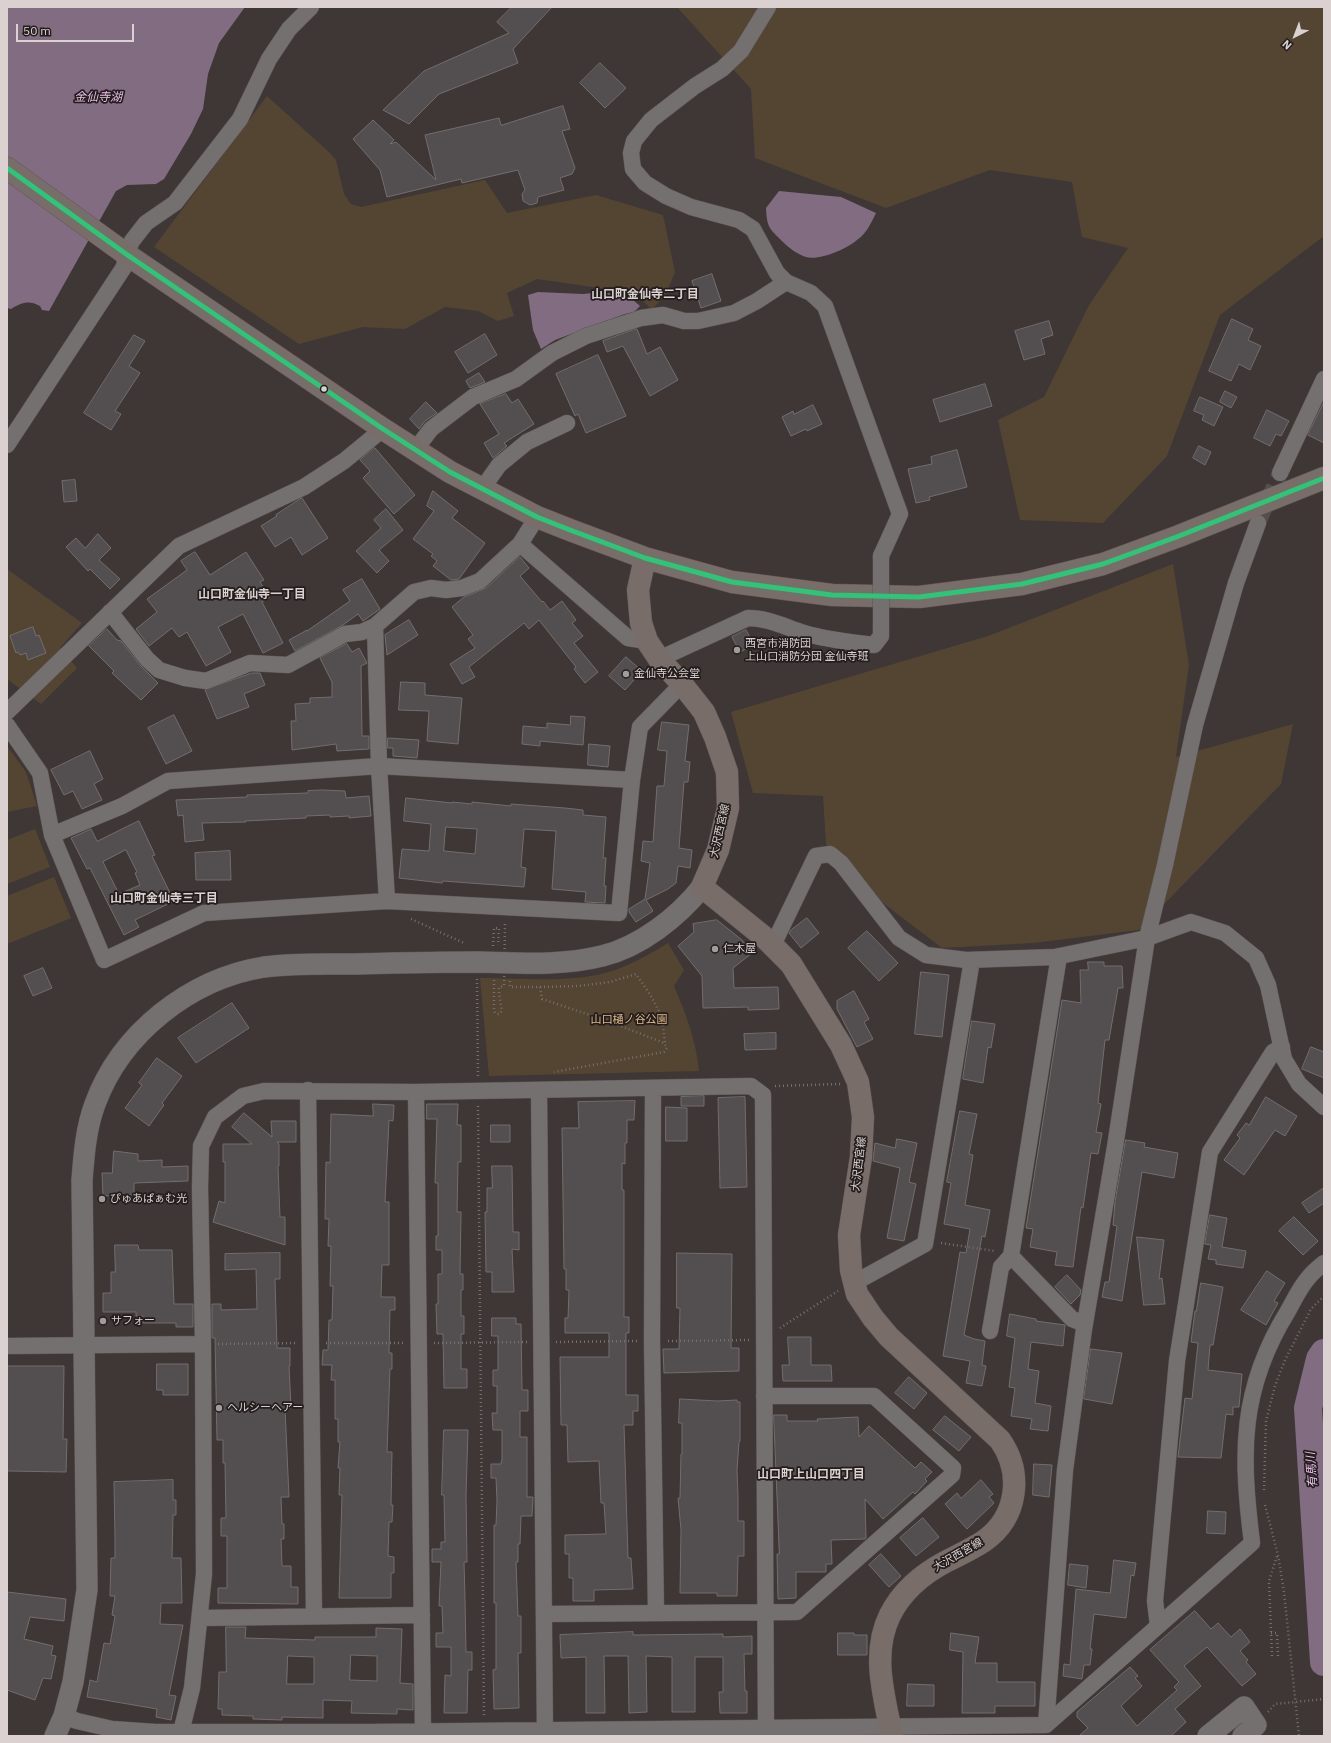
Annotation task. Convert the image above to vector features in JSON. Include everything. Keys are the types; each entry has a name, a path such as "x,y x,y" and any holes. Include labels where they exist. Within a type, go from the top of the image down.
{"main road":[{"path":"7,168 126,254 383,429 450,472 537,517 645,558 740,583 832,596 919,597 1022,584 1103,564 1179,536 1324,478"},
{"name":"大沢西宮線","path":"645,558 638,590 641,623 647,641 659,659 682,684 704,712 715,737 727,772 728,808 718,850 702,887 773,945 791,964 841,1045 858,1082 863,1117 861,1157 849,1235 851,1270 858,1294 873,1318 889,1336 1000,1440 1011,1460 1014,1481 1013,1499 1009,1510 995,1532 974,1547 945,1562 917,1581 905,1593 890,1615 881,1640 880,1654 882,1686 891,1731"}],"street":[{"path":"7,445 124,266 126,254 132,241 146,223 175,203 240,119 269,59 289,29 311,7"},
{"path":"659,659 748,618 762,618 835,641 874,645 881,636 880,556 900,514 825,306 811,293 786,282 777,273 753,229 739,220 691,207 666,196 645,183 634,169 631,153 634,141 651,120 695,86 722,70 741,51 768,7"},
{"path":"415,450 431,429 473,397 516,379 552,353 586,336 641,318 663,315 684,321 698,321 734,313 786,282"},
{"path":"1280,473 1324,379"},
{"path":"482,489 499,465 527,442 567,423"},
{"path":"7,712 179,546 304,487 344,461 383,429"},
{"path":"110,612 147,659 160,670 185,678 206,681 250,663 288,665 345,634 362,632 375,626 414,592 431,588 446,590 462,588 480,580 520,544 537,517"},
{"path":"1046,1725 1065,1470 1085,1324 1147,938 1165,865 1195,725 1236,583 1258,523"},
{"path":"520,544 628,638 647,641"},
{"path":"375,626 379,766 387,901"},
{"path":"7,725 40,773 52,835 104,960 204,913 387,901 619,913 632,780 640,727 682,684"},
{"path":"52,835 122,806 168,781 379,766 632,780"},
{"path":"773,945 816,856 830,854 841,863 899,938 926,955 972,960 1059,956 1147,938 1191,922 1225,933 1256,958 1268,985 1284,1059 1299,1084 1324,1106"},
{"path":"55,1736 64,1716 73,1682 87,1590 82,1180 85,1141 94,1104 107,1078 126,1049 151,1021 187,994 234,974 264,967 331,964 556,964 603,956 638,942 644,938 683,908 702,887"},
{"path":"990,1331 1001,1267 1011,1255 1059,956"},
{"path":"854,1283 925,1244 972,960"},
{"path":"1158,1626 1155,1601 1177,1361 1210,1152 1273,1052 1282,1047"},
{"path":"180,1734 192,1688 204,1574 203,1344 200,1188 201,1146 214,1117 243,1096 264,1091 308,1090 416,1092 752,1086 763,1095 766,1732"},
{"path":"652,1088 652,1341 656,1613"},
{"path":"308,1090 314,1616"},
{"path":"539,1090 545,1733"},
{"path":"416,1092 423,1734"},
{"path":"1011,1255 1072,1319 1085,1324"},
{"path":"64,1716 77,1721 112,1729 180,1734 891,1731 919,1725 1046,1725 1252,1543 1247,1503 1245,1459 1247,1416 1257,1374 1275,1332 1308,1278 1324,1263"},
{"path":"7,1346 85,1344 203,1344"},
{"path":"544,1614 797,1612 952,1475 953,1468 874,1396 764,1396"},
{"path":"200,1618 422,1615"},
{"path":"1208,1736 1244,1707 1261,1734"}],"path":[{"path":"404,916 467,944"},
{"path":"493,973 494,1011 495,1013 499,1014 502,1011 499,987 504,986 505,922"},
{"path":"493,946 494,928 499,928 498,944"},
{"path":"478,974 478,1082"},
{"path":"510,980 510,987 578,986 610,982 636,974 651,996 662,1017 667,1048 664,1052 549,1072"},
{"path":"540,987 542,999 608,1021 665,1043"},
{"path":"757,1090 761,1086 845,1084"},
{"path":"478,1099 484,1720"},
{"path":"926,1241 1011,1255"},
{"path":"1264,1493 1266,1422 1274,1386 1285,1360 1311,1309 1324,1296"},
{"path":"1264,1500 1278,1555 1284,1592 1299,1736"},
{"path":"1272,1656 1269,1582 1278,1555"},
{"path":"1271,1633 1277,1633 1278,1656"},
{"path":"1261,1734 1275,1704 1324,1698"}],"green space":[{"path":"677,7 1324,7 1324,236 1220,315 1167,456 1103,523 1020,520 998,420 1044,397 1089,305 1128,248 1082,237 1072,182 990,170 886,208 755,158 751,89"},
{"path":"267,96 336,160 344,194 351,204 361,207 485,180 507,213 596,195 663,215 675,272 667,292 652,310 635,293 537,279 507,293 514,316 498,321 478,311 445,307 405,329 363,327 299,344 154,247"},
{"path":"1173,564 1189,665 1176,757 1293,724 1281,784 1139,930 1033,943 942,948 883,903 826,844 823,796 753,793 731,712 988,636"},
{"path":"7,569 82,623 60,648 77,668 41,704 7,679"},
{"path":"7,746 26,772 37,806 7,812"},
{"path":"35,829 50,867 7,884 7,840"},
{"path":"54,877 71,918 7,944 7,896"},
{"name":"山口樋ノ谷公園","path":"668,943 684,970 674,986 690,1027 696,1049 699,1071 489,1076 480,978 559,979 591,976 605,973 630,964"}],"water":[{"name":"金仙寺湖","path":"7,7 245,7 219,43 208,74 203,109 191,134 164,179 156,184 127,185 116,191 49,311 42,310 40,306 29,302 22,303 11,309 7,308"},
{"path":"779,191 841,197 876,213 866,231 852,243 825,256 812,258 806,257 796,253 778,237 768,224 766,208"},
{"path":"538,292 583,294 603,292 632,299 640,306 634,312 555,340 541,349 533,330 528,295"}],"building":[{"path":"512,7 552,7 513,49 518,63 439,94 409,124 383,110 424,71 509,33 497,22"},
{"path":"600,63 626,88 605,108 580,83"},
{"path":"563,106 570,129 562,131 575,168 572,174 560,178 564,190 538,197 537,203 530,205 523,201 522,194 525,190 518,170 462,183 461,179 387,197 380,170 353,139 373,120 394,140 390,144 396,142 436,180 425,135 499,118 501,125"},
{"path":"712,274 721,301 701,308 692,281"},
{"path":"1232,319 1253,329 1248,340 1261,346 1250,370 1239,364 1231,381 1209,371"},
{"path":"1049,321 1053,335 1041,339 1045,354 1024,360 1015,331"},
{"path":"637,329 647,354 660,347 678,380 650,396 623,346 607,352 603,341"},
{"path":"485,334 497,355 468,373 455,352"},
{"path":"134,335 145,341 129,366 140,373 115,411 121,414 111,430 84,413"},
{"path":"598,355 626,416 586,433 578,414 575,416 556,374"},
{"path":"479,373 485,382 470,388 466,381"},
{"path":"985,384 992,406 940,422 933,400"},
{"path":"1225,391 1237,397 1231,408 1220,402"},
{"path":"506,394 512,403 518,399 534,424 504,443 507,446 493,458 484,443 499,434 480,404"},
{"path":"1200,397 1223,407 1214,426 1202,420 1204,415 1194,411"},
{"path":"426,402 437,413 425,421 419,429 410,419"},
{"path":"1324,402 1324,443 1308,435"},
{"path":"813,405 822,424 791,436 782,417 793,411 794,414"},
{"path":"1267,410 1289,421 1281,436 1276,434 1270,446 1254,438"},
{"path":"1199,446 1211,452 1205,465 1193,458"},
{"path":"375,448 415,495 394,514 363,478 370,471 360,460"},
{"path":"957,450 967,487 929,497 930,500 916,503 908,469 932,464 931,457"},
{"path":"75,480 77,501 64,502 62,481"},
{"path":"433,491 458,511 452,518 485,543 459,579 451,580 433,566 437,561 431,556 433,554 413,539 434,511 427,506"},
{"path":"302,498 328,538 302,555 291,537 275,547 261,526"},
{"path":"386,509 403,530 379,550 389,561 377,573 356,551 381,528 374,520"},
{"path":"98,534 111,548 99,560 120,579 110,589 90,569 88,571 66,547 76,538 85,548"},
{"path":"195,552 210,575 246,552 264,580 260,582 270,597 262,602 283,643 263,653 243,614 218,627 231,652 206,666 187,632 179,637 172,628 149,646 136,629 157,612 147,599 187,570 181,561"},
{"path":"520,557 529,568 520,576 542,602 543,601 550,610 562,601 576,620 572,623 583,636 574,643 598,672 585,683 574,669 576,667 539,620 529,629 524,623 469,667 475,677 462,684 450,664 475,648 468,639 473,635 452,607 464,597 486,588"},
{"path":"362,579 380,609 363,621 358,614 343,625 295,651 289,640 307,631 350,601 343,590"},
{"path":"409,620 418,635 387,655 385,635"},
{"path":"33,627 36,636 39,635 46,653 28,660 26,653 20,655 18,652 16,653 10,636"},
{"path":"107,629 117,640 121,641 140,665 158,683 141,700 112,673 114,671 89,646"},
{"path":"746,630 754,645 740,652 732,637"},
{"path":"347,644 352,652 359,648 367,663 361,666 362,736 369,736 369,749 337,751 336,744 292,750 291,721 296,721 295,704 310,703 310,698 332,697 332,682 320,658"},
{"name":"金仙寺公会堂","path":"626,657 642,671 625,690 609,676"},
{"path":"252,673 260,673 265,685 244,694 249,707 217,719 205,690"},
{"path":"401,682 425,683 425,695 462,698 458,744 427,741 429,711 399,710"},
{"path":"174,715 192,751 166,764 148,728"},
{"path":"571,716 585,717 583,745 540,741 540,746 522,744 523,726 547,728 547,723 570,725"},
{"path":"662,722 689,725 685,761 690,762 688,782 684,782 679,848 692,850 690,868 678,866 676,883 668,889 646,900 653,911 636,922 629,912 629,909 645,899 650,863 641,861 643,841 653,842 657,786 664,786 667,751 658,750"},
{"path":"388,738 419,740 417,758 393,756 393,748 388,748"},
{"path":"589,744 610,746 608,767 588,765"},
{"path":"90,751 103,779 94,784 102,800 82,809 73,791 64,795 51,770"},
{"path":"308,791 345,791 346,798 369,796 371,816 349,818 349,816 330,817 330,815 306,816 306,818 245,821 246,822 202,823 204,840 185,842 183,815 178,816 176,800 247,797 247,795 308,793"},
{"path":"406,798 452,803 472,804 472,802 511,806 511,804 565,808 583,810 583,815 606,817 603,858 606,858 604,886 606,886 605,903 585,902 586,892 552,889 556,831 524,829 521,867 526,868 524,887 443,881 442,883 399,878 402,849 429,851 431,824 404,821","holes":["446,827 477,829 475,854 444,851"]},
{"path":"139,821 155,855 152,856 174,901 135,920 139,927 124,935 90,868 87,869 71,838 91,829 97,841","holes":["126,850 137,872 135,873 140,885 119,894 103,862"]},
{"path":"230,851 231,880 196,880 195,853"},
{"path":"807,918 819,933 801,948 789,933"},
{"path":"717,920 742,940 752,953 733,968 734,988 778,987 779,1009 748,1010 748,1007 703,1008 702,976 678,946 694,932 693,924"},
{"path":"867,931 898,963 879,981 848,948"},
{"path":"1088,962 1104,962 1104,966 1122,966 1123,988 1118,988 1109,1040 1105,1040 1098,1103 1101,1104 1096,1132 1102,1133 1098,1154 1091,1153 1083,1208 1081,1207 1073,1267 1055,1265 1057,1252 1030,1247 1033,1229 1026,1228 1062,1000 1081,1003 1080,970 1088,970"},
{"path":"43,968 52,988 33,996 24,976"},
{"path":"921,972 949,975 942,1037 915,1034"},
{"path":"854,991 869,1019 864,1022 873,1039 857,1047 837,1009 837,1001"},
{"path":"232,1003 249,1028 196,1063 178,1038"},
{"path":"972,1021 995,1024 991,1048 988,1047 983,1083 963,1079"},
{"path":"776,1033 776,1049 745,1050 744,1034"},
{"path":"1311,1047 1324,1052 1324,1078 1302,1069"},
{"path":"157,1058 182,1076 162,1103 164,1105 149,1126 125,1108 142,1085 139,1083"},
{"path":"704,1096 704,1106 681,1106 681,1097"},
{"path":"745,1097 747,1187 720,1188 718,1098"},
{"path":"1266,1097 1297,1116 1285,1136 1275,1130 1244,1175 1224,1160 1240,1138 1237,1135 1246,1123 1249,1125"},
{"path":"635,1101 634,1120 627,1120 625,1164 622,1163 622,1190 624,1190 624,1317 629,1317 629,1333 626,1333 626,1395 638,1395 638,1411 633,1411 633,1425 624,1425 628,1558 631,1558 633,1589 594,1590 594,1601 573,1601 573,1578 569,1578 569,1554 565,1554 565,1535 606,1534 604,1503 601,1503 599,1461 568,1462 567,1425 561,1425 560,1357 609,1357 609,1333 565,1333 565,1318 568,1318 569,1290 566,1290 566,1269 564,1269 562,1128 579,1128 578,1102"},
{"path":"373,1104 394,1105 393,1121 389,1120 385,1202 389,1202 389,1265 382,1265 381,1297 395,1297 395,1310 390,1310 389,1353 392,1353 392,1369 390,1369 387,1452 392,1452 391,1505 393,1505 392,1522 389,1522 388,1556 394,1557 394,1573 391,1573 391,1598 339,1598 342,1495 339,1495 340,1468 338,1468 340,1442 338,1442 338,1419 335,1419 335,1380 331,1380 332,1365 322,1365 323,1350 328,1350 329,1320 332,1320 333,1286 330,1286 331,1246 328,1246 329,1219 325,1219 326,1162 330,1163 331,1114 373,1116"},
{"path":"427,1104 458,1104 457,1125 461,1125 461,1162 458,1162 457,1212 461,1212 460,1274 463,1274 463,1290 461,1290 461,1316 464,1316 464,1334 461,1334 461,1369 467,1369 467,1388 444,1388 443,1334 437,1334 436,1304 438,1304 438,1274 442,1274 442,1250 436,1250 436,1236 438,1236 438,1183 435,1183 437,1119 427,1119"},
{"path":"666,1107 687,1108 687,1141 666,1141"},
{"path":"960,1111 977,1114 969,1154 973,1155 965,1205 990,1210 985,1237 982,1236 964,1335 985,1341 982,1365 986,1366 982,1386 966,1383 970,1361 943,1356 960,1252 966,1253 970,1229 944,1224 951,1183 947,1182"},
{"path":"244,1113 272,1137 271,1121 296,1121 296,1142 277,1142 279,1144 278,1166 280,1217 285,1217 285,1245 213,1222 219,1201 225,1203 225,1162 223,1162 223,1144 252,1144 232,1127"},
{"path":"491,1125 510,1125 510,1142 491,1142"},
{"path":"897,1139 917,1143 909,1182 916,1184 904,1241 887,1238 900,1168 873,1161 875,1143 895,1148"},
{"path":"1126,1140 1145,1143 1144,1147 1178,1153 1174,1178 1142,1172 1122,1301 1102,1297 1105,1282 1109,1282 1117,1226 1113,1225 1115,1202"},
{"path":"114,1151 138,1154 138,1161 162,1160 162,1167 188,1166 188,1181 134,1183 134,1195 103,1196 102,1173 112,1173"},
{"path":"492,1166 512,1166 513,1232 519,1232 519,1250 512,1249 514,1292 492,1292 492,1272 486,1272 485,1212 487,1212 487,1188 492,1188"},
{"path":"1324,1188 1324,1203 1309,1213 1302,1203"},
{"path":"1210,1215 1227,1218 1222,1247 1246,1251 1243,1268 1216,1264 1216,1260 1208,1259 1211,1245 1205,1244"},
{"path":"1294,1217 1318,1241 1303,1255 1279,1231"},
{"path":"1137,1237 1164,1240 1159,1279 1162,1278 1165,1304 1144,1305"},
{"path":"115,1245 138,1245 139,1250 172,1250 174,1304 193,1304 193,1327 176,1327 176,1323 143,1323 143,1316 136,1316 136,1312 103,1312 103,1293 111,1293 111,1272 115,1272"},
{"path":"280,1253 280,1279 275,1279 277,1348 290,1348 289,1366 291,1408 285,1408 289,1497 281,1497 282,1524 284,1524 284,1539 281,1539 282,1566 291,1566 291,1587 298,1587 298,1604 218,1603 218,1588 227,1588 227,1536 221,1536 221,1518 226,1518 225,1463 223,1463 223,1440 217,1440 215,1338 212,1338 212,1304 221,1304 221,1310 257,1309 256,1269 225,1270 225,1254"},
{"path":"677,1253 732,1254 731,1348 739,1348 739,1371 664,1373 663,1349 679,1349 680,1308 677,1308"},
{"path":"1267,1271 1285,1283 1274,1301 1278,1303 1266,1325 1241,1310"},
{"path":"1067,1275 1081,1290 1080,1295 1071,1304 1055,1287"},
{"path":"1201,1283 1223,1287 1213,1345 1210,1345 1208,1370 1242,1374 1239,1407 1233,1407 1233,1415 1226,1414 1221,1458 1178,1457 1185,1398 1192,1399 1198,1343 1191,1342 1195,1311"},
{"path":"1010,1314 1036,1319 1036,1321 1065,1325 1063,1346 1031,1342 1028,1369 1039,1371 1035,1403 1051,1406 1048,1431 1030,1429 1032,1419 1011,1416 1015,1388 1009,1387 1015,1338 1007,1336"},
{"path":"492,1318 516,1318 516,1324 521,1324 522,1390 528,1390 528,1411 520,1411 520,1437 527,1437 527,1497 533,1497 532,1516 521,1516 520,1544 518,1544 518,1562 516,1562 518,1616 521,1616 521,1653 518,1653 519,1708 494,1709 493,1670 496,1669 496,1603 494,1603 494,1525 496,1525 497,1501 496,1478 491,1478 491,1464 501,1464 502,1430 493,1430 492,1413 497,1413 497,1386 493,1386 493,1370 498,1370 498,1336 492,1336"},
{"path":"788,1337 811,1337 811,1365 831,1365 832,1381 783,1381 782,1365 789,1365"},
{"path":"1091,1349 1122,1353 1112,1404 1084,1399"},
{"path":"157,1364 188,1364 188,1395 163,1395 163,1390 157,1390"},
{"path":"7,1366 64,1366 63,1439 67,1439 66,1472 7,1471"},
{"path":"909,1377 927,1393 914,1409 895,1393"},
{"path":"680,1399 717,1401 737,1400 737,1402 740,1402 740,1441 737,1470 738,1521 744,1521 744,1556 738,1556 737,1596 717,1596 717,1593 680,1593 681,1530 678,1498 680,1498 682,1423 679,1423"},
{"path":"774,1415 787,1415 787,1421 818,1421 817,1419 858,1417 859,1437 869,1426 915,1468 921,1462 932,1472 925,1479 927,1481 915,1494 913,1492 883,1519 865,1499 866,1538 831,1540 832,1564 826,1564 826,1572 796,1572 796,1598 778,1599 777,1554 779,1554"},
{"path":"945,1416 971,1437 959,1451 933,1430"},
{"path":"444,1430 468,1430 466,1495 467,1562 464,1562 466,1652 472,1652 472,1670 468,1670 467,1713 444,1713 445,1675 451,1676 451,1647 436,1647 436,1633 443,1633 442,1606 439,1606 441,1562 432,1562 432,1549 441,1549 441,1542 445,1542 444,1495 442,1495"},
{"path":"1034,1464 1052,1465 1049,1497 1033,1495"},
{"path":"173,1480 173,1500 176,1500 176,1515 173,1515 172,1558 181,1558 182,1603 161,1603 160,1624 183,1625 169,1695 176,1696 171,1720 156,1717 157,1709 87,1697 90,1680 97,1682 104,1643 110,1644 115,1616 112,1615 115,1596 110,1596 111,1558 115,1558 114,1482"},
{"path":"981,1480 993,1494 989,1497 994,1503 967,1529 945,1504 957,1493 961,1498"},
{"path":"1208,1511 1226,1512 1225,1534 1207,1533"},
{"path":"923,1518 939,1537 916,1556 900,1538"},
{"path":"881,1554 901,1576 889,1587 869,1565"},
{"path":"1114,1560 1136,1563 1134,1576 1131,1575 1126,1618 1094,1614 1090,1649 1092,1649 1090,1665 1084,1665 1082,1679 1063,1676 1064,1664 1070,1665 1076,1589 1110,1593"},
{"path":"1070,1564 1088,1566 1086,1588 1068,1585"},
{"path":"7,1592 66,1599 64,1621 30,1617 24,1639 53,1646 51,1655 56,1656 51,1679 43,1678 35,1700 7,1690"},
{"path":"1195,1611 1211,1629 1218,1623 1231,1637 1240,1629 1250,1642 1240,1651 1248,1660 1246,1662 1256,1674 1242,1686 1207,1647 1184,1666 1201,1686 1175,1709 1186,1722 1171,1736 1079,1736 1088,1728 1077,1717 1077,1712 1130,1667 1138,1676 1135,1678 1142,1686 1121,1706 1137,1726 1177,1690 1174,1687 1179,1682 1150,1650"},
{"path":"226,1627 246,1627 245,1638 315,1640 315,1637 376,1637 376,1628 402,1629 400,1683 413,1684 413,1710 397,1709 397,1714 351,1713 352,1701 323,1700 323,1718 282,1717 282,1720 253,1719 253,1716 222,1715 222,1709 218,1709 219,1672 226,1672","holes":["351,1655 377,1656 377,1681 350,1680","288,1656 314,1657 314,1684 287,1684"]},
{"path":"633,1632 633,1635 723,1634 723,1637 752,1636 752,1654 744,1654 747,1713 720,1713 719,1692 723,1692 723,1657 695,1657 695,1712 672,1712 672,1657 646,1656 647,1712 629,1713 628,1656 604,1656 605,1713 586,1713 586,1657 561,1658 560,1635"},
{"path":"838,1633 867,1635 867,1655 838,1655"},
{"path":"951,1633 979,1637 975,1663 997,1663 997,1682 1035,1682 1035,1706 995,1706 995,1713 962,1713 963,1652 950,1650"},
{"path":"908,1684 934,1685 934,1706 907,1706"}],"waterway":[{"name":"有馬川","path":"1324,1353 1320,1359 1308,1408 1324,1662"}],"tunnel":[{"path":"1258,523 1280,473"}],"transit line":[{"path":"7,168 126,254 383,429 450,472 537,517 570,530 645,558 732,582 832,595 919,597 1022,584 1103,564 1179,536 1324,478"}],"place":[{"name":"西宮市消防団 上山口消防分団 金仙寺班","path":"737,650"},
{"name":"金仙寺公会堂","path":"626,674"},
{"name":"仁木屋","path":"715,949"},
{"name":"ぴゅあぱぁむ光","path":"102,1199"},
{"name":"サフォー","path":"103,1321"},
{"name":"ヘルシーヘアー","path":"219,1408"}],"district":[{"name":"山口町金仙寺二丁目","path":"645,295"},
{"name":"山口町金仙寺一丁目","path":"252,595"},
{"name":"山口町金仙寺三丁目","path":"164,899"},
{"name":"山口町上山口四丁目","path":"811,1475"}]}
